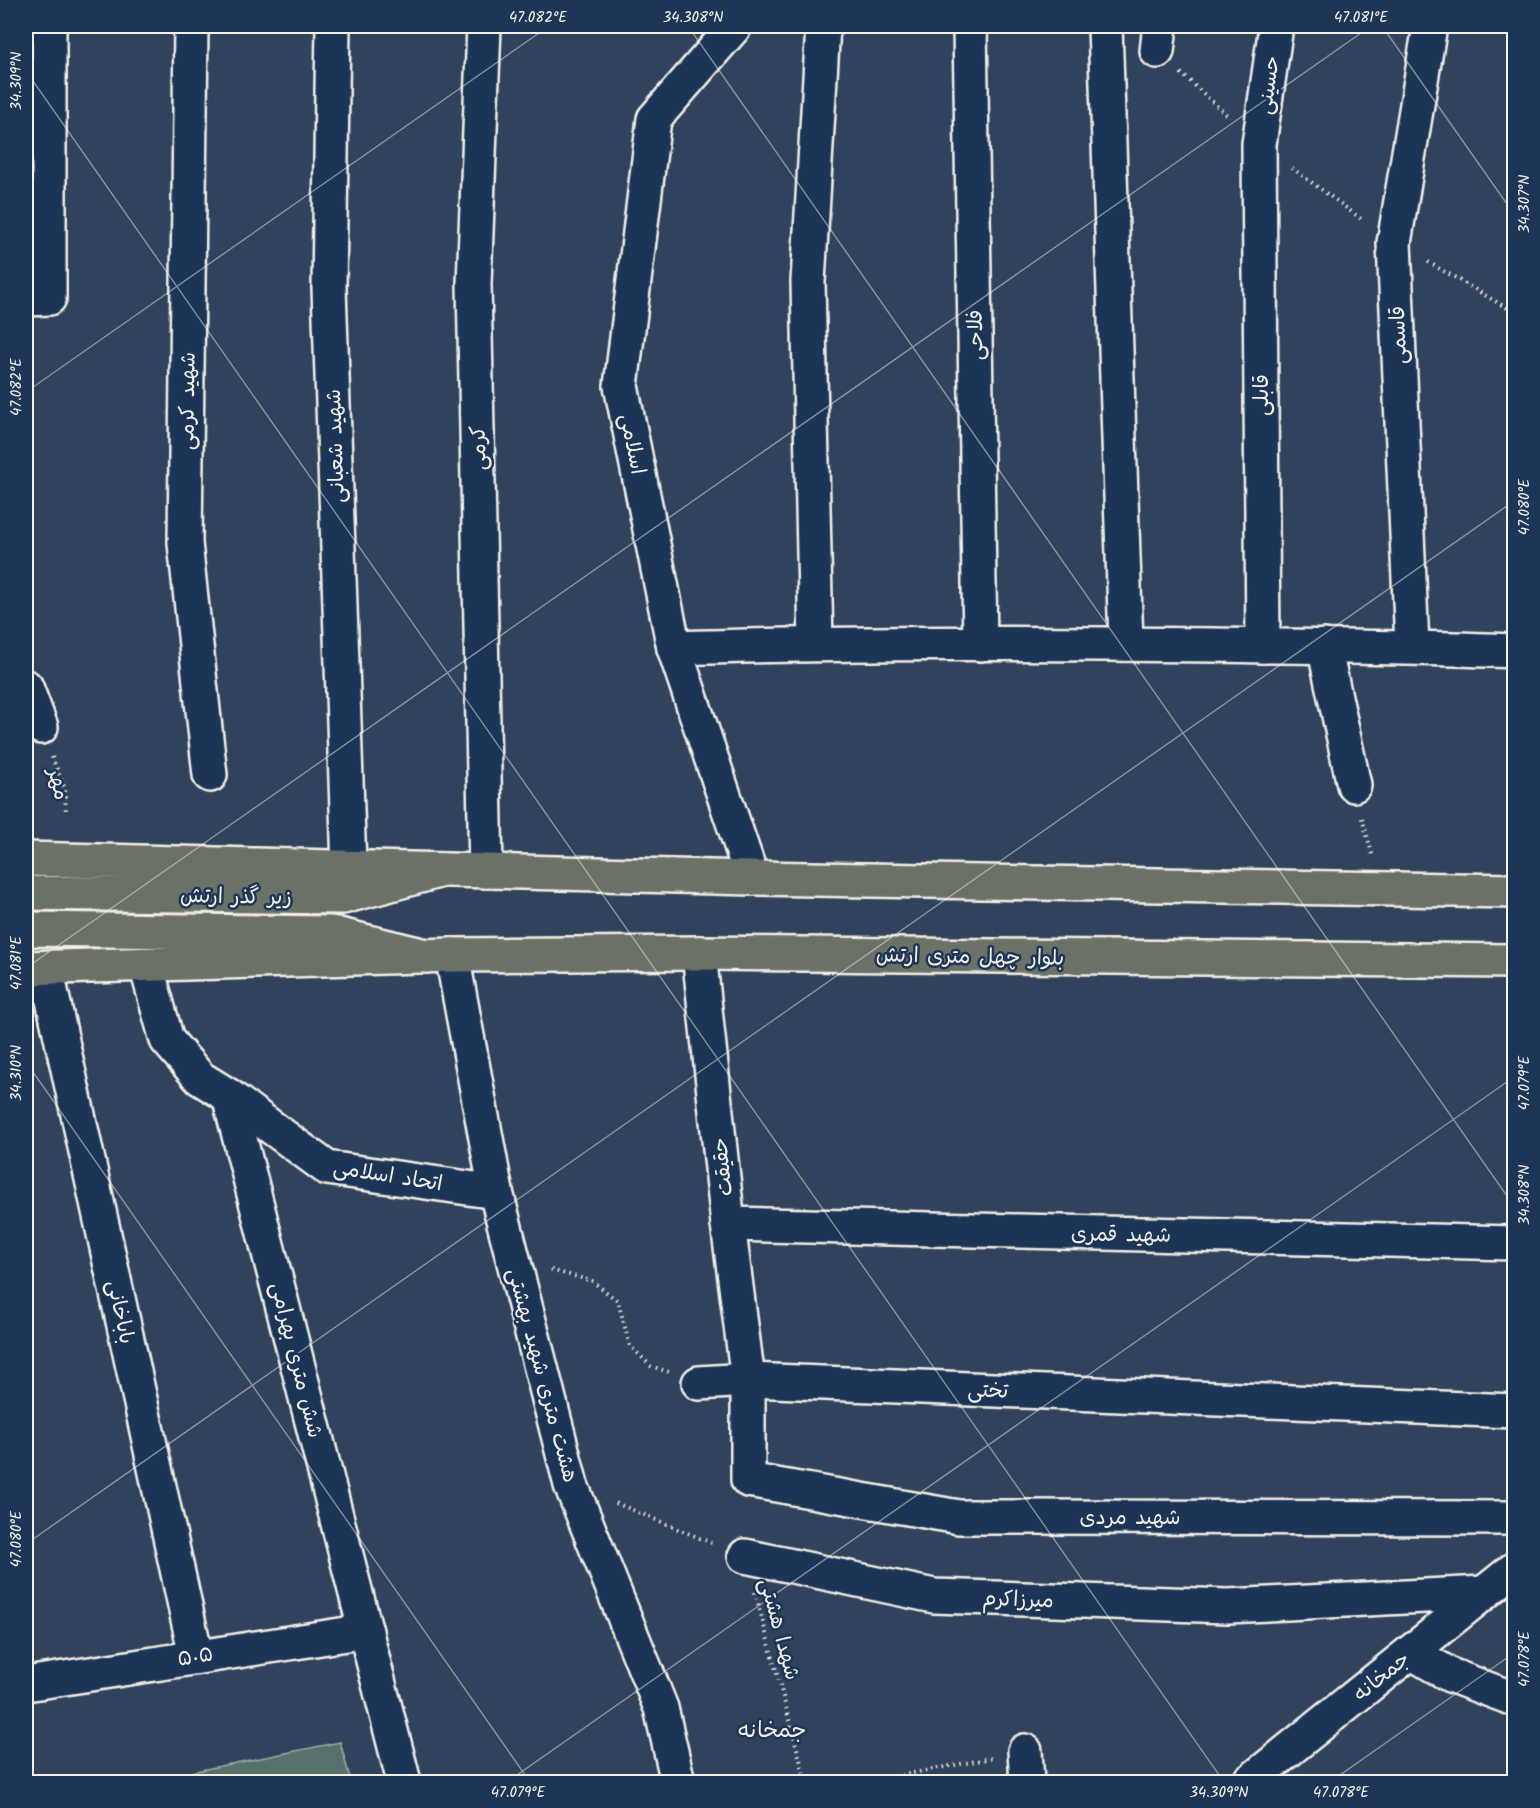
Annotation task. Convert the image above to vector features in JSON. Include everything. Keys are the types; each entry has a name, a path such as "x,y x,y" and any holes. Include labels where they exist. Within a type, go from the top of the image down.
{"main road":[{"path":"26,859 752,878 1515,891"},
{"name":"زیر گذر ارتش","path":"26,893 344,897 442,870"},
{"name":"زیر گذر ارتش","path":"26,929 331,933 439,955"},
{"name":"بلوار چهل متری ارتش","path":"439,955 699,953 1515,961"},
{"path":"36,968 439,955"}],"street":[{"path":"26,298 49,298 49,26"},
{"name":"شهید کرمی","path":"191,26 185,543 210,775"},
{"name":"شهید شعبانی","path":"333,26 329,288 349,867"},
{"name":"کرمی","path":"484,26 474,284 486,871"},
{"name":"اسلامی","path":"735,26 654,120 621,386 674,648 752,878"},
{"path":"816,644 808,282 822,26"},
{"name":"فلاحی","path":"970,26 980,644"},
{"path":"1105,26 1126,644"},
{"name":"حسینی","path":"1259,144 1276,26"},
{"name":"قاسمی","path":"1412,646 1394,243 1430,26"},
{"name":"قابلی","path":"1259,144 1263,646"},
{"path":"674,648 816,644 1126,644 1412,646 1515,651"},
{"path":"1324,646 1353,784"},
{"path":"26,687 41,727"},
{"name":"حقیقت","path":"699,953 728,1224 748,1380 748,1480"},
{"name":"هشت متری شهید بهشتی","path":"439,955 515,1269 571,1485 661,1708 678,1782"},
{"path":"146,965 167,1040 200,1078 230,1096"},
{"name":"باباخانی","path":"36,968 196,1656"},
{"name":"اتحاد اسلامی","path":"230,1096 327,1168 496,1192"},
{"name":"شش متری بهرامی","path":"230,1096 404,1782"},
{"name":"شهید قمری","path":"728,1224 1515,1243"},
{"name":"تختی","path":"699,1383 748,1380 1515,1411"},
{"name":"شهید مردی","path":"748,1480 959,1516 1515,1518"},
{"name":"میرزاکرم","path":"745,1556 934,1596 1228,1606 1484,1593"},
{"name":"جمخانه","path":"1249,1782 1515,1569"},
{"name":"۵۰۵","path":"26,1684 366,1631"},
{"path":"1411,1652 1450,1675 1515,1699"}],"path":[{"path":"1394,243 1515,312"},
{"name":"مهر","path":"41,727 64,789 66,814"},
{"path":"1353,784 1382,889"},
{"path":"515,1269 556,1270 592,1281 618,1301 630,1346 651,1366 699,1383"},
{"path":"571,1485 745,1556"},
{"name":"شهدا هشتی","path":"745,1556 806,1782"},
{"path":"867,1782 1026,1767"}],"green space":[{"path":"340,1742 351,1782 141,1782"}],"district":[{"name":"جمخانه","path":"772,1729"}]}
